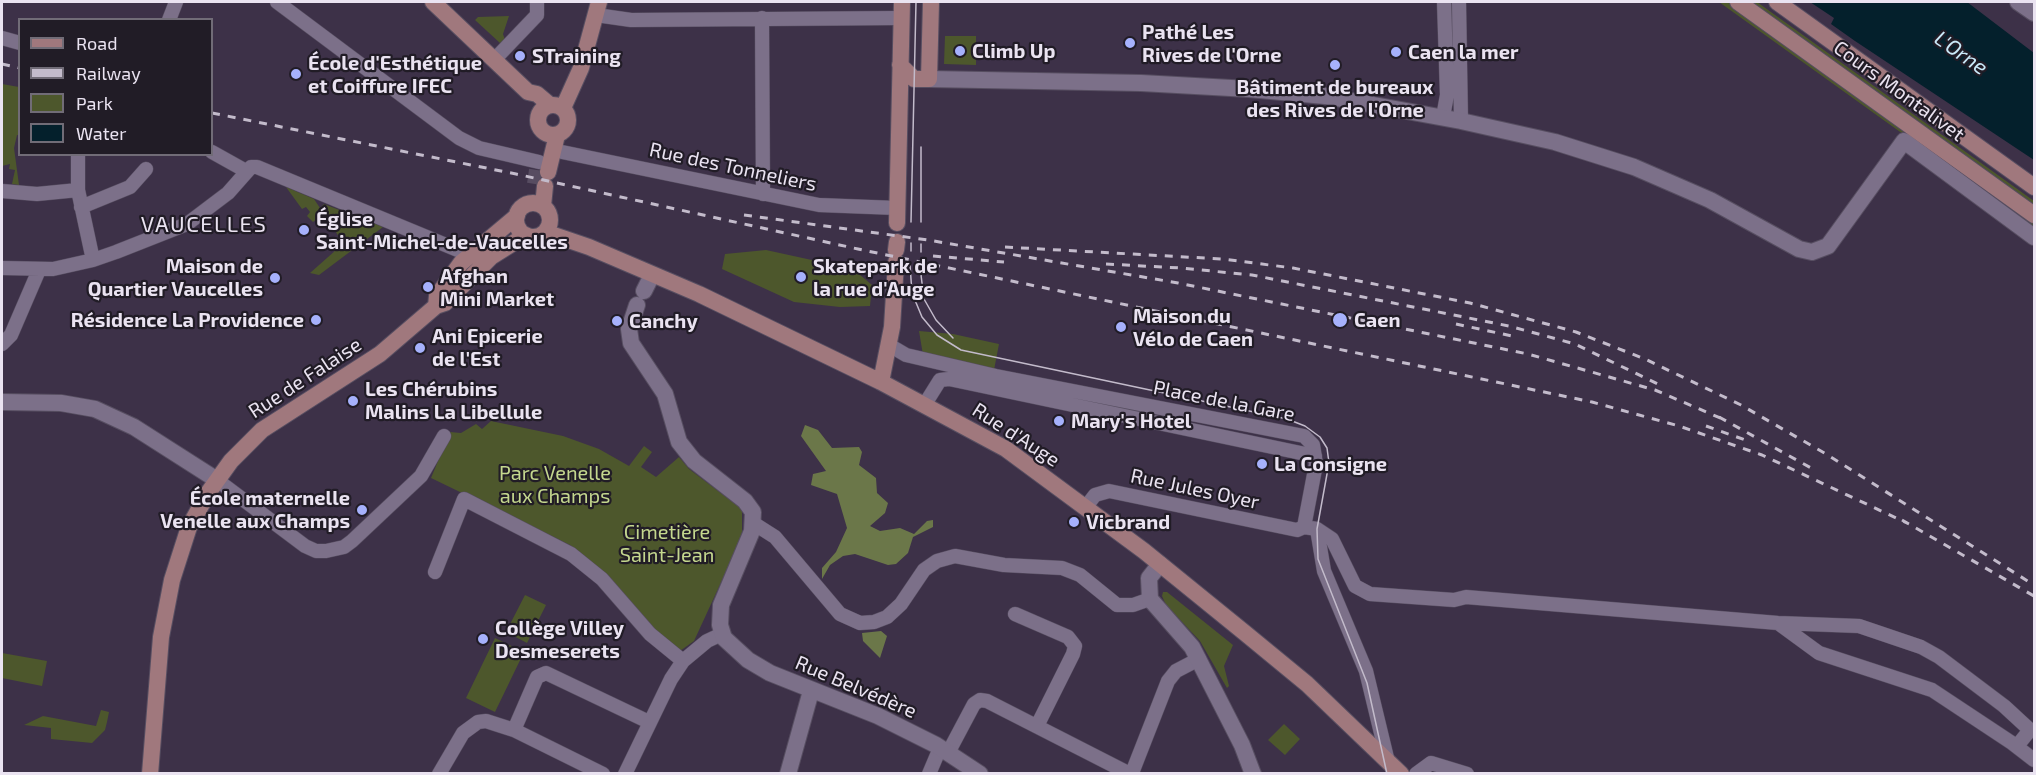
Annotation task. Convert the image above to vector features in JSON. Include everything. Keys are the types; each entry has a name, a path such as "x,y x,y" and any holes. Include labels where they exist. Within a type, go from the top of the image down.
{"main road":[{"path":"433,2 528,92 550,109 568,122 564,131 551,134 538,125 550,109 581,68 597,8"},
{"path":"922,79 931,2"},
{"name":"Cours Montalivet","path":"1738,2 2034,215"},
{"name":"Cours Montalivet","path":"1777,2 2034,187"},
{"path":"897,215 899,130 897,95 901,10"},
{"path":"900,65 922,79"},
{"path":"897,95 922,79"},
{"path":"537,205 541,175 551,134"},
{"path":"537,205 550,219 545,232 535,237 526,235 518,225 517,216 521,208 537,205"},
{"name":"Rue de Falaise","path":"436,306 442,288 470,255 517,216"},
{"name":"Rue d'Auge","path":"545,232 589,247 699,294 925,404 1005,449 1160,564 1306,684 1389,767 1401,774"},
{"name":"Rue de Falaise","path":"150,774 161,637 172,579 196,512 218,480 239,452 262,430 380,354 436,306 445,303 491,257 526,235"},
{"path":"881,382 889,345 896,251"}],"street":[{"path":"170,18 176,2"},
{"path":"277,2 459,138 541,175"},
{"path":"494,60 537,15 537,2"},
{"path":"1443,117 1447,95 1444,2"},
{"path":"922,79 1141,83 1238,88 1324,96 1461,121 1459,2"},
{"path":"2018,2 2034,13"},
{"path":"597,8 631,20 762,18 901,10"},
{"path":"762,18 763,194"},
{"path":"2,39 18,43"},
{"name":"Cours Montalivet","path":"1461,121 1555,142 1634,167 1710,200 1799,249 1812,252 1828,246 1904,141 2034,237"},
{"name":"Rue des Tonneliers","path":"562,152 819,206 897,215"},
{"path":"213,153 246,171"},
{"path":"78,156 78,190 93,260"},
{"path":"2,268 39,270 93,260 187,224 228,193 251,167 262,169 470,255"},
{"path":"81,207 130,187 146,169"},
{"path":"2,191 37,194 78,190"},
{"path":"2,344 11,335 39,270"},
{"path":"625,774 649,722 683,661 707,640 722,634 719,614 724,594 753,524 753,512 746,501 694,461 679,442 665,394 631,344 629,329 652,275"},
{"name":"Place de la Gare","path":"889,345 906,355 996,376 1243,424 1310,440 1315,456 949,379 940,380 925,404"},
{"path":"2,402 62,402 95,409 134,428 218,480 305,546 316,551 344,547 352,541 421,476 444,436"},
{"path":"1315,456 1316,472 1311,528 1324,571 1366,671 1389,767"},
{"name":"Rue Jules Oyer","path":"1085,508 1095,495 1109,491 1297,530 1311,528"},
{"path":"435,572 464,499 571,554 602,579 650,634 683,661"},
{"path":"753,524 775,537 840,614 860,623 874,622 887,617 901,604 924,570 937,561 955,556 1004,564 1062,568 1080,575 1116,605 1133,605 1150,599"},
{"path":"1311,528 1332,539 1355,586 1360,591 1412,598 1491,599 1778,623 1837,623 1859,626 1921,647 2004,706 2030,730 2017,746"},
{"path":"1160,564 1149,578 1150,599 1184,636 1199,659 1242,745 1253,774"},
{"path":"1015,614 1068,637 1074,646 1073,654 1036,726"},
{"path":"1778,623 1819,653 1932,690 2017,746 2034,760"},
{"name":"Rue Belvédère","path":"722,634 733,648 758,667 811,691 861,708 944,751 980,774"},
{"path":"929,774 974,704 980,700 1129,773 1134,771 1168,681 1176,671 1199,659"},
{"path":"514,730 537,677 546,673 649,722"},
{"path":"788,774 811,691"},
{"path":"439,774 451,752 471,726 486,721 514,730 603,774"},
{"path":"1416,774 1431,763 1467,774"}],"green space":[{"path":"1719,2 1728,2 2034,222 2034,228"},
{"path":"1748,2 1757,2 2034,201 2034,207"},
{"path":"509,16 503,34 505,40 500,43 475,20 478,17"},
{"name":"Climb Up","path":"945,36 976,36 976,65 944,64"},
{"path":"2,84 18,87 18,135 14,148 19,185 12,184 15,170 9,169 10,164 2,166"},
{"path":"286,187 314,199 320,208 324,204 383,227 319,275 310,273 336,250 330,243 339,237 334,229 337,227 324,213 313,222 307,216 310,212 306,207 302,209"},
{"name":"Skatepark de la rue d'Auge","path":"766,250 853,269 872,285 870,306 840,307 794,302 722,269 725,254"},
{"path":"919,331 953,334 999,344 994,370 923,355"},
{"path":"491,421 563,436 599,449 629,466 644,446 652,452 641,467 656,477 679,457 689,469 742,509 742,532 735,552 694,641 680,651 645,623 620,591 570,545 431,478 450,432 461,433 476,424 482,429"},
{"path":"805,425 818,430 832,448 859,447 862,452 859,465 876,478 877,493 888,503 885,513 870,526 880,531 900,528 914,534 927,521 933,520 933,527 913,537 908,553 896,564 888,565 855,554 843,556 830,565 822,579 822,568 836,552 847,528 837,494 811,485 813,474 826,471 801,436"},
{"path":"1163,592 1167,592 1233,645 1224,666 1229,686 1227,688 1200,641 1166,605 1162,596"},
{"path":"525,595 546,605 527,643 506,632"},
{"path":"881,631 887,636 880,658 863,641 862,633"},
{"path":"495,638 524,652 495,712 466,698"},
{"path":"2,653 47,661 42,686 2,678"},
{"path":"101,710 109,712 105,730 92,743 51,739 51,728 24,725 43,716 96,726"},
{"path":"1284,724 1300,739 1285,755 1268,740"}],"water":[{"name":"L'Orne","path":"1810,2 1967,2 2034,53 2034,160 1855,41 1831,24 1834,18"}],"tunnel":[{"path":"535,184 537,170"}],"tram line":[{"path":"911,222 916,2"},
{"path":"921,147 921,222"},
{"path":"911,243 911,251"},
{"path":"921,244 921,252"},
{"path":"910,265 912,293 922,317 937,335 961,350 1287,419 1305,426 1320,437 1327,448 1329,463 1317,529 1318,559 1367,683 1387,774"},
{"path":"920,267 924,299 936,320 953,338"}],"railway":[{"path":"2,64 18,68"},
{"path":"213,113 516,174 858,249 1592,402 1679,426 1762,455 1909,524"},
{"path":"744,215 928,240 1178,283 1528,354 1655,390 1725,420"},
{"path":"1005,247 1222,259 1293,268 1470,303 1576,332 1645,359 1741,405 1826,454 2034,585"},
{"path":"933,256 1004,262"},
{"path":"1106,264 1252,275 1509,326 1575,344 1664,387"},
{"path":"1456,324 1512,336"},
{"path":"1719,417 1811,468"},
{"path":"1706,426 1751,442"},
{"path":"1902,520 2034,596"}],"place":[{"name":"Pathé Les Rives de l'Orne","path":"1130,43"},
{"name":"Climb Up","path":"960,51"},
{"name":"Caen la mer","path":"1396,52"},
{"name":"STraining","path":"520,56"},
{"name":"Bâtiment de bureaux des Rives de l'Orne","path":"1335,65"},
{"name":"École d'Esthétique et Coiffure IFEC","path":"296,74"},
{"name":"Église Saint-Michel-de-Vaucelles","path":"304,230"},
{"name":"Skatepark de la rue d'Auge","path":"801,277"},
{"name":"Maison de Quartier Vaucelles","path":"275,278"},
{"name":"Afghan Mini Market","path":"428,287"},
{"name":"Résidence La Providence","path":"316,320"},
{"name":"Caen","path":"1340,320"},
{"name":"Canchy","path":"617,321"},
{"name":"Maison du Vélo de Caen","path":"1121,327"},
{"name":"Ani Epicerie de l'Est","path":"420,348"},
{"name":"Les Chérubins Malins La Libellule","path":"353,401"},
{"name":"Mary's Hotel","path":"1059,421"},
{"name":"La Consigne","path":"1262,464"},
{"name":"École maternelle Venelle aux Champs","path":"362,510"},
{"name":"Vicbrand","path":"1074,522"},
{"name":"Collège Villey Desmeserets","path":"483,639"}],"district":[{"name":"VAUCELLES","path":"204,225"}],"park label":[{"name":"Parc Venelle aux Champs","path":"555,484"},
{"name":"Cimetière Saint-Jean","path":"667,544"}]}
